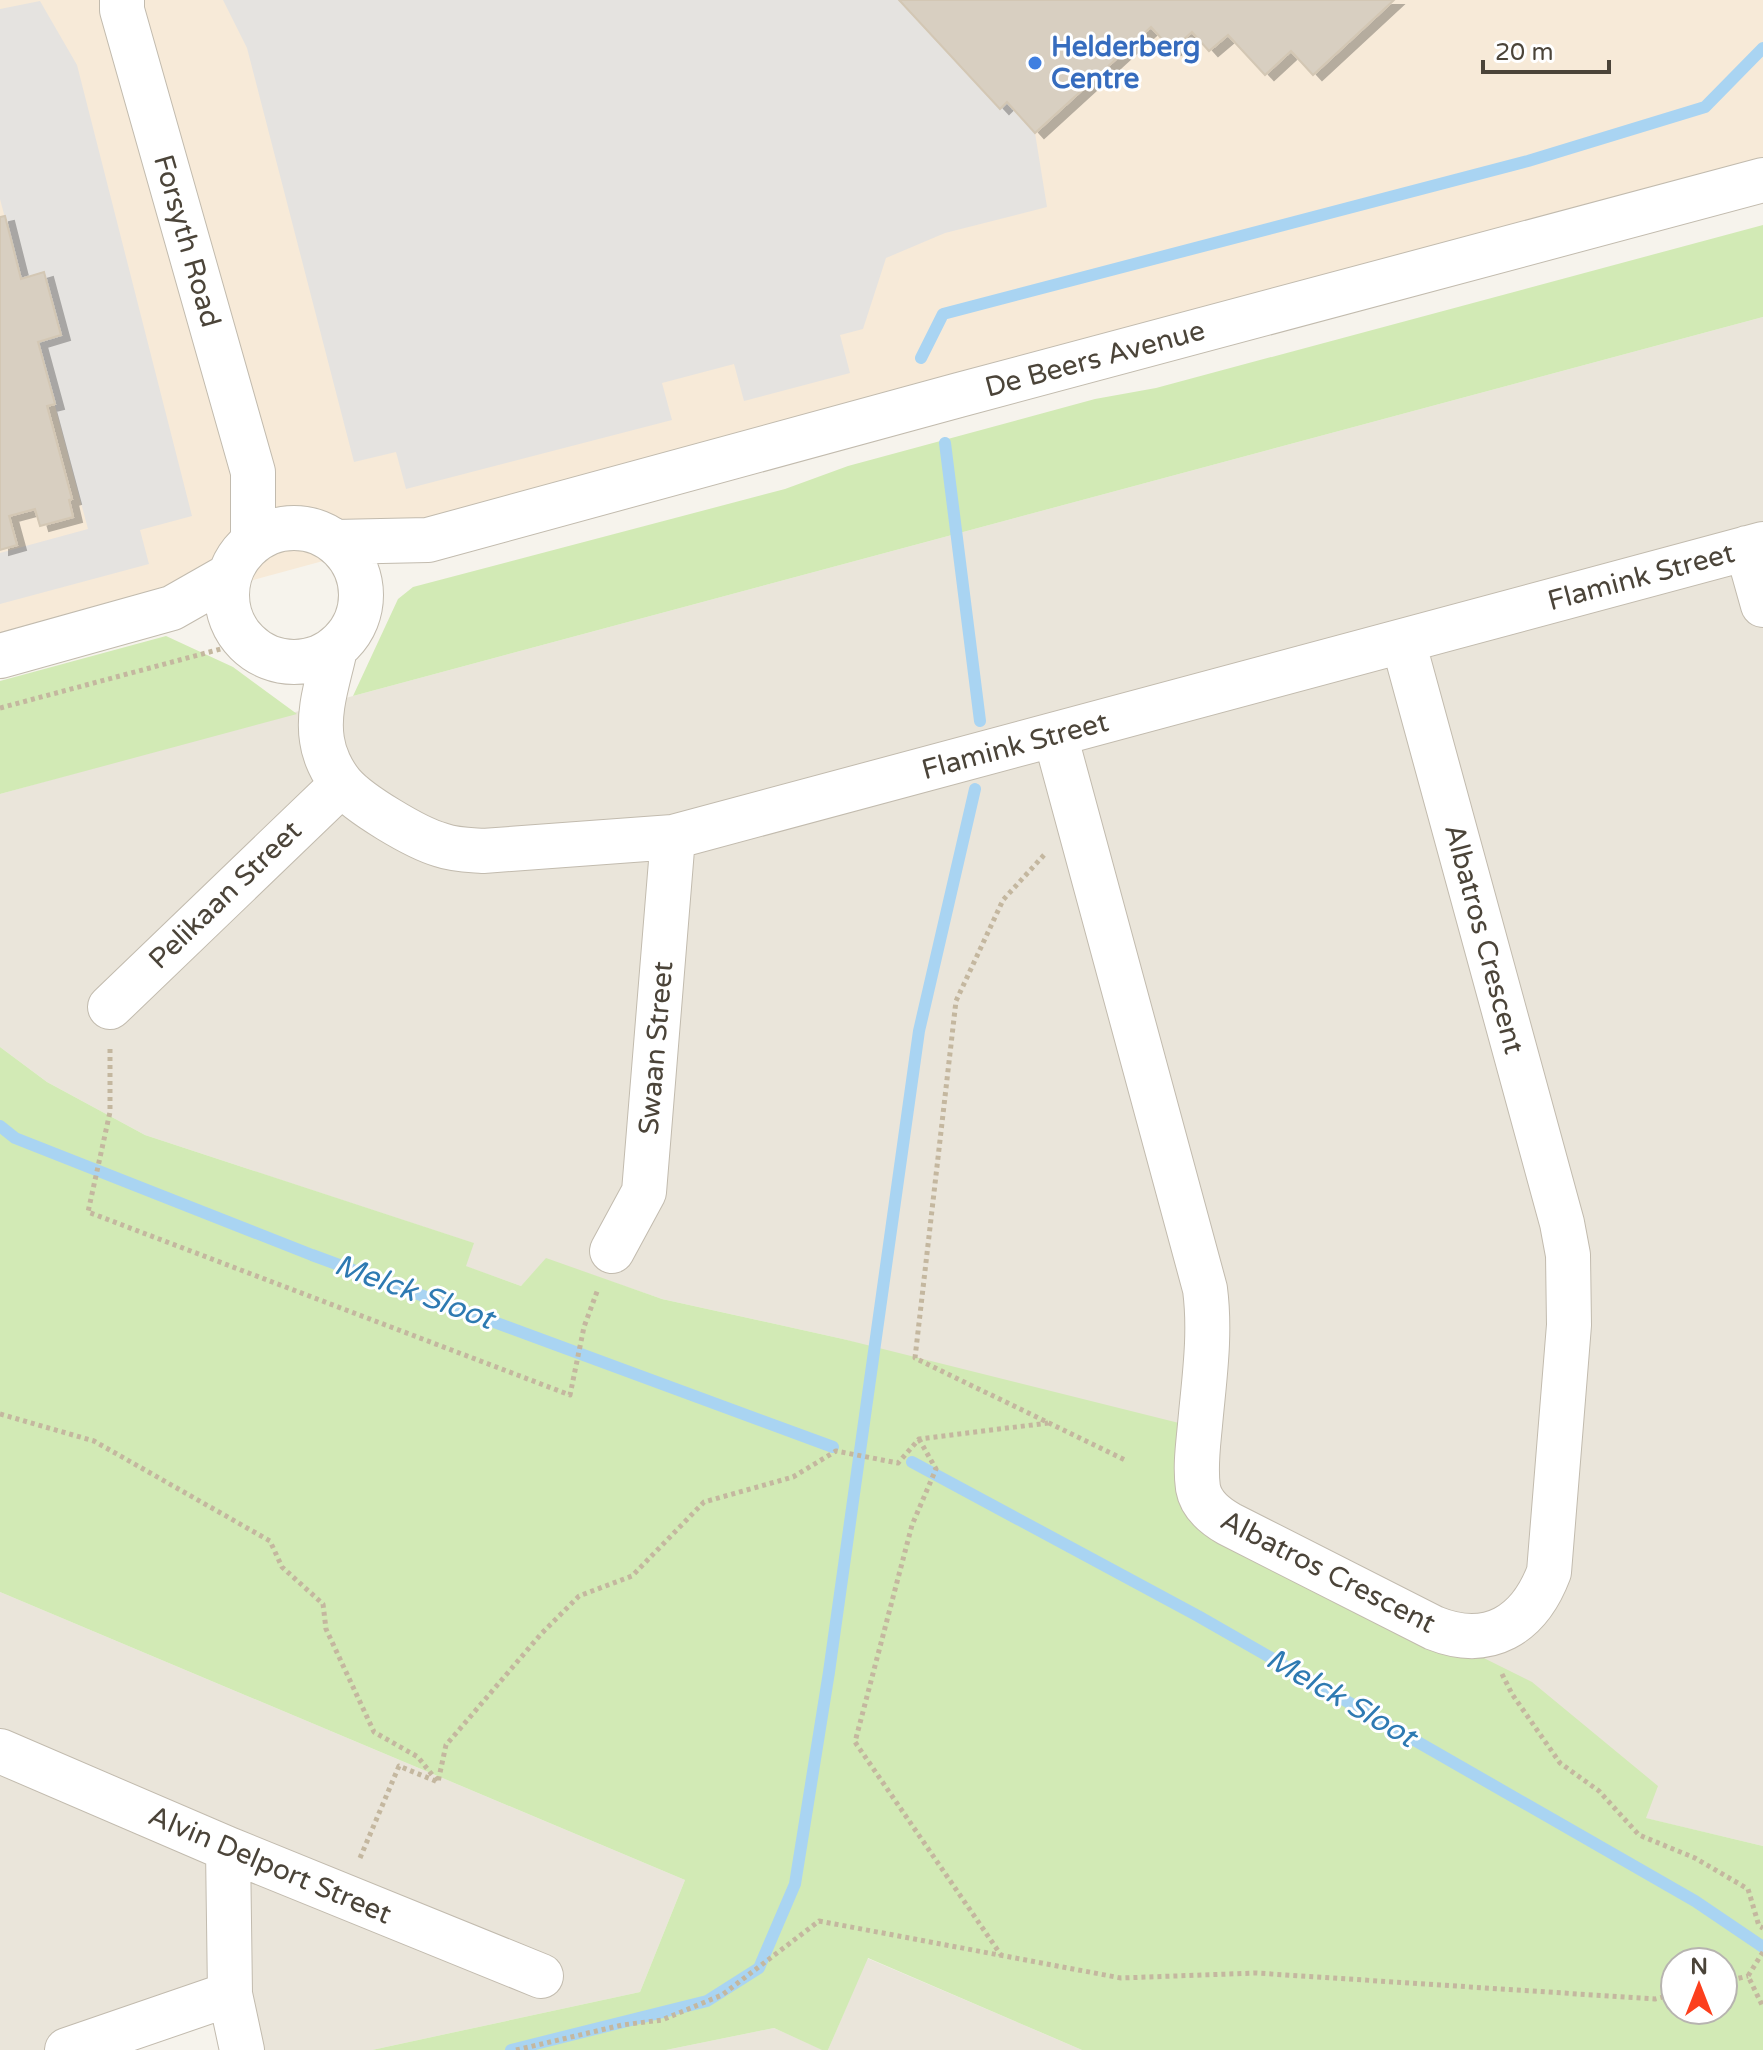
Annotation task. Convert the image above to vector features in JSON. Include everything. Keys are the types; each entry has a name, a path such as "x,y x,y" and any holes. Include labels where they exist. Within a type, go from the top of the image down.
{"street":[{"name":"Forsyth Road","path":"120,3 253,472 294,528"},
{"name":"De Beers Avenue","path":"335,542 428,540 1763,180"},
{"name":"Forsyth Road","path":"242,558 253,472"},
{"path":"0,656 172,608 242,558 272,532 294,528 315,531 335,542 354,565 362,595 359,615 350,634 335,649 317,659 296,663 251,640 172,608"},
{"name":"De Beers Avenue","path":"362,595 428,540"},
{"path":"1755,546 1763,605"},
{"name":"Flamink Street","path":"335,649 321,719 322,742 329,765 357,798 421,838 462,850 673,837 1755,546"},
{"path":"242,558 227,604 251,640"},
{"name":"Flamink Street","path":"251,640 321,719"},
{"name":"Albatros Crescent","path":"1055,735 1205,1289 1208,1339 1197,1458 1198,1489 1204,1504 1222,1520 1434,1628 1467,1637 1484,1635 1502,1630 1531,1608 1549,1572 1569,1325 1568,1255 1562,1223 1403,641"},
{"name":"Pelikaan Street","path":"110,1007 342,784"},
{"name":"Swaan Street","path":"612,1251 644,1192 673,837"},
{"name":"Alvin Delport Street","path":"0,1751 228,1849 541,1976"},
{"path":"228,1849 230,1994 242,2050"},
{"path":"67,2050 230,1994"}],"path":[{"path":"0,708 251,640"},
{"path":"1082,833 1056,842 1003,900 956,1001 915,1358 1127,1461"},
{"path":"110,1007 110,1112 88,1212 570,1395 584,1327 612,1251"},
{"path":"0,1414 94,1441 270,1541 282,1567 323,1604 326,1629 374,1732 418,1757 438,1782"},
{"path":"438,1782 446,1745 541,1634 579,1596 632,1576 704,1502 793,1477 836,1451 898,1463 919,1439 1048,1423"},
{"path":"919,1439 936,1469 912,1525 855,1742 1001,1955"},
{"path":"1484,1635 1512,1694 1560,1763 1599,1791 1639,1835 1695,1858 1748,1889 1759,1926 1763,1928"},
{"path":"344,1896 399,1766 438,1782"},
{"path":"516,2050 622,2025 662,2020 722,1995 819,1921 1121,1978 1256,1973 1659,1998"},
{"path":"1739,1978 1748,1976 1763,1952"},
{"path":"1748,1976 1763,2007"}],"shaded area":[{"path":"0,0 1763,0 1763,169 0,649"},
{"path":"223,0 899,0 1000,109 1007,102 1035,133 1047,207 945,233 886,258 863,329 840,335 850,373 744,401 734,364 662,383 672,420 406,489 396,452 354,462 247,48"},
{"path":"40,1 77,65 192,516 140,530 149,564 0,604 0,553 88,529 38,342 61,335 44,273 21,279 0,199 0,9"},
{"path":"1763,317 1763,1846 1645,1818 1230,1532 925,1363 843,1339 662,1299 546,1259 521,1286 465,1266 473,1243 145,1135 47,1082 0,1047 0,794 353,696"},
{"path":"0,1592 685,1880 640,1992 372,2050 237,2050 220,1994 52,2050 0,2050"},
{"path":"867,1958 1082,2050 828,2050"},
{"path":"774,2028 823,2050 666,2050"}],"green space":[{"path":"1763,225 1763,317 353,696 398,599 413,587 785,489 848,466 1095,399 1156,388"},
{"path":"166,636 233,667 297,714 0,794 0,681"},
{"path":"0,1047 47,1082 145,1135 474,1243 466,1266 521,1286 546,1258 662,1299 843,1339 1195,1427 1230,1532 1532,1682 1658,1786 1646,1818 1763,1846 1763,2050 1082,2050 868,1958 828,2050 774,2028 666,2050 372,2050 640,1992 685,1880 0,1592"}],"building":[{"name":"Helderberg Centre","path":"899,0 1394,0 1313,75 1291,51 1265,75 1228,35 1209,51 1192,32 1172,50 1151,27 1035,133 1007,102 1000,109"},
{"path":"5,216 21,279 44,272 61,335 38,342 55,404 47,406 72,499 69,500 73,517 40,526 35,509 9,516 17,545 0,550 0,217"}],"waterway":[{"path":"921,358 943,314 1528,161 1705,107 1763,48"},
{"path":"945,443 980,721"},
{"path":"511,2050 707,2001 759,1968 795,1884 829,1672 919,1031 975,789"},
{"name":"Melck Sloot","path":"0,1126 15,1138 312,1255 833,1447"},
{"name":"Melck Sloot","path":"912,1462 1198,1616 1695,1901 1763,1947"}],"place":[{"name":"Helderberg Centre","path":"1035,63"}]}
